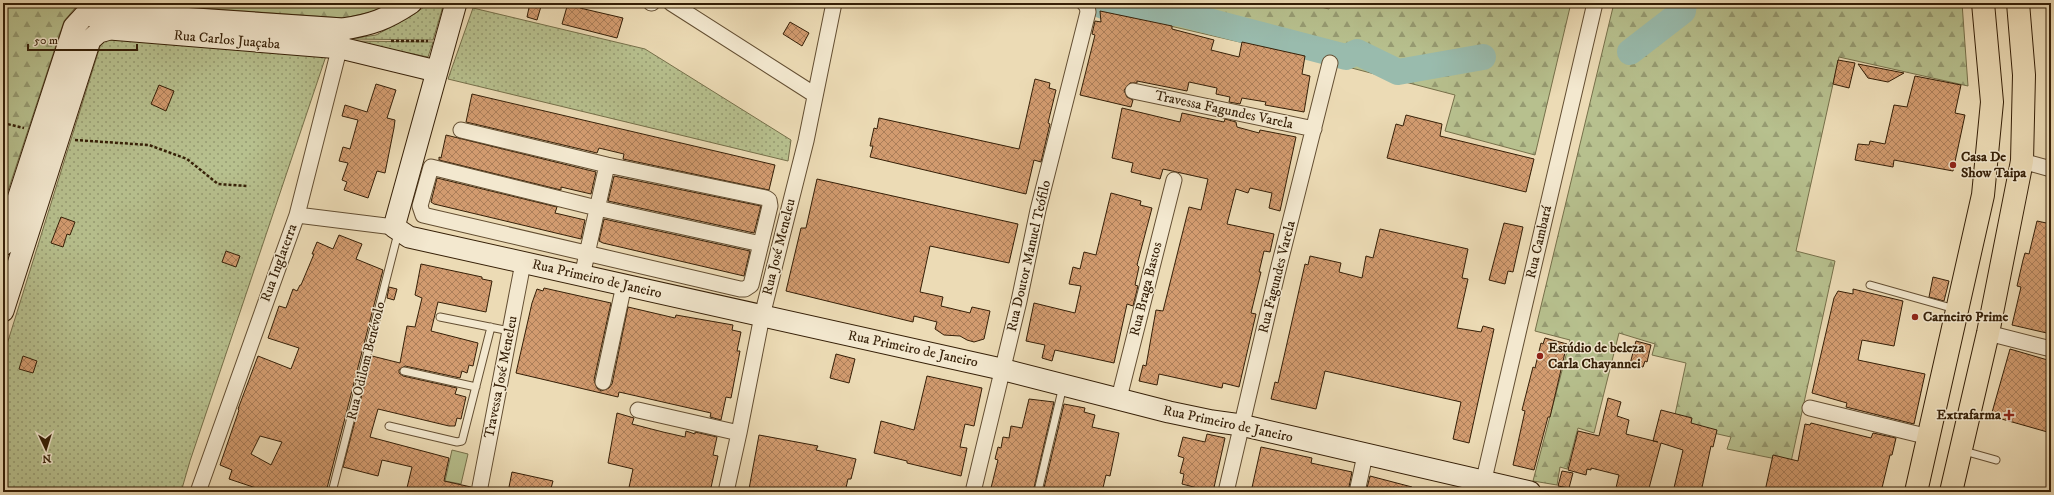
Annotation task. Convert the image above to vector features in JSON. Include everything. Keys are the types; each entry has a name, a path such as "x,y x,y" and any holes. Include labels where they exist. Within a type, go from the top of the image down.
{"main road":[{"path":"1916,492 1983,195 1992,102 1983,3"},
{"path":"1951,492 1988,333 2022,161 2024,75 2018,3"}],"street":[{"name":"Rua Carlos Juaçaba","path":"3,311 29,234 90,40 95,34 103,29 110,29 297,46 342,39 384,20 411,3"},
{"path":"436,71 456,3"},
{"path":"672,3 815,95"},
{"name":"Rua José Meneleu","path":"726,492 740,433 762,316 806,141 834,3"},
{"name":"Rua Doutor Manuel Teófilo","path":"973,492 1001,369 1019,301 1038,210 1088,12 1087,6 1084,3"},
{"name":"Rua Cambará","path":"1482,486 1596,3"},
{"name":"Rua Carlos Juaçaba","path":"6,236 74,27 84,16 106,13 342,39 436,71"},
{"name":"Rua Inglaterra","path":"198,492 297,216 342,39"},
{"name":"Rua Fagundes Varela","path":"1226,492 1241,425 1330,63"},
{"name":"Rua Odilom Benévolo","path":"397,229 436,71"},
{"name":"Travessa Fagundes Varela","path":"1133,91 1314,129"},
{"path":"461,130 607,165 766,198 769,200 770,206 761,244 751,285 745,289 423,215 420,206 430,167 597,208 761,244"},
{"path":"2022,161 2051,169"},
{"path":"582,276 607,165"},
{"name":"Rua Braga Bastos","path":"1119,398 1174,180"},
{"name":"Rua Primeiro de Janeiro","path":"297,216 397,229 415,239 1001,369 1183,415 1241,425 1365,455 1482,486 1530,492"},
{"path":"6,236 29,234"},
{"name":"Travessa José Meneleu","path":"479,492 524,263"},
{"path":"603,382 624,285"},
{"path":"1988,333 2051,349"},
{"path":"1810,408 1929,437"},
{"path":"638,410 740,433"},
{"path":"1357,492 1365,455"}],"lane":[{"name":"Rua Odilom Benévolo","path":"332,492 397,229"},
{"path":"1870,285 1957,310"},
{"path":"440,317 510,331"},
{"path":"389,426 458,442 462,441 491,327"},
{"path":"404,371 476,387"},
{"path":"1038,491 1063,384"},
{"path":"1960,451 1996,460"}],"path":[{"path":"387,41 434,41"},
{"path":"3,123 24,128"},
{"path":"71,140 149,145 187,159 218,184 247,186"}],"green space":[{"path":"3,3 93,3 75,8 64,21 3,206"},
{"path":"129,3 392,3 371,12 344,18"},
{"path":"430,3 444,3 433,40 350,39 376,35 408,18"},
{"path":"1070,3 1305,3 1329,9 1330,3 1571,3 1535,155 1445,131 1455,95 1344,66"},
{"path":"1614,3 1962,3 1968,86 1839,57 1796,251 1835,261 1791,462 1727,449 1731,437 1673,424 1686,363 1652,355 1655,344 1619,333 1594,433 1578,428 1567,469 1560,467 1557,485 1533,481 1570,340 1535,331"},
{"path":"473,8 645,49 791,140 788,161 448,79"},
{"path":"103,37 327,53 190,461 181,492 3,492 3,357"},
{"path":"351,41 433,42 428,57"},
{"path":"452,450 468,454 461,484 445,481"}],"building":[{"path":"530,3 542,3 537,20 527,17"},
{"path":"568,3 582,3 580,8 623,18 617,38 562,24"},
{"path":"1100,11 1172,26 1172,29 1214,40 1211,50 1239,57 1242,42 1305,56 1302,74 1310,76 1304,112 1265,105 1266,102 1242,98 1240,104 1229,102 1230,97 1216,94 1217,88 1189,82 1187,91 1137,81 1137,83 1130,83 1124,90 1127,97 1133,100 1131,107 1080,95 1095,35 1092,34 1095,21 1101,22"},
{"path":"790,22 809,33 802,46 783,34"},
{"path":"1838,60 1855,63 1849,88 1833,84"},
{"path":"1858,64 1904,73 1888,82 1868,78"},
{"path":"1915,76 1961,85 1955,113 1965,115 1953,171 1894,160 1893,167 1855,160 1858,144 1869,145 1870,141 1885,144 1894,105 1907,107"},
{"path":"1035,79 1050,83 1049,88 1056,90 1041,162 1034,160 1026,194 870,157 873,146 870,146 874,128 877,129 879,118 1019,149"},
{"path":"376,84 396,90 387,118 395,120 385,173 377,171 368,198 344,190 347,182 342,180 348,163 339,161 343,147 350,149 358,120 342,116 345,105 367,112"},
{"path":"159,85 174,91 166,111 151,104"},
{"path":"472,94 775,165 769,190 623,159 624,154 599,148 597,153 466,122"},
{"path":"1122,108 1180,122 1182,113 1224,122 1225,119 1236,122 1237,127 1259,133 1260,130 1296,137 1280,211 1269,208 1272,193 1250,188 1248,193 1236,189 1227,224 1274,234 1270,252 1264,251 1259,272 1261,272 1251,313 1256,314 1239,387 1223,383 1222,388 1159,374 1157,385 1139,381 1143,365 1146,366 1156,310 1163,311 1189,207 1201,210 1208,179 1163,169 1160,179 1131,172 1133,163 1112,158"},
{"path":"1406,115 1442,124 1440,136 1534,159 1526,192 1387,158 1396,124 1403,126"},
{"path":"446,135 596,172 591,194 561,187 561,190 439,160 439,157 441,158"},
{"path":"614,176 761,206 754,233 608,201"},
{"path":"437,178 557,207 555,213 585,220 581,239 434,204 431,202"},
{"path":"817,179 1018,224 1009,263 930,246 920,292 943,297 941,306 970,313 972,307 990,311 984,339 974,342 960,336 944,335 935,329 937,322 914,316 913,322 786,291 801,228 806,228"},
{"path":"1111,193 1141,201 1140,205 1152,208 1137,265 1139,267 1135,285 1138,286 1133,306 1127,304 1114,363 1055,350 1052,361 1042,358 1045,345 1026,341 1034,303 1075,313 1081,286 1069,284 1073,267 1080,269 1084,252 1096,255"},
{"path":"61,217 75,222 70,235 67,234 63,247 51,243"},
{"path":"604,219 750,251 744,276 603,243 599,241"},
{"path":"2037,221 2051,224 2051,334 2012,325 2021,287 2017,286 2023,260 2025,253 2029,254"},
{"path":"1504,223 1523,227 1513,272 1508,271 1505,284 1489,280"},
{"path":"1380,229 1468,249 1462,278 1468,279 1457,328 1481,332 1483,326 1494,329 1469,443 1453,439 1461,402 1325,371 1316,409 1271,399 1275,382 1278,383 1305,264 1308,265 1310,256 1341,263 1339,272 1362,278 1366,256 1373,258"},
{"path":"339,235 362,244 356,259 383,270 326,492 268,492 229,479 232,470 220,465 239,410 238,409 258,356 291,369 299,348 268,338 279,306 286,308 293,289 297,291 301,285 314,254 312,254 317,242 333,249","holes":["260,436 282,442 271,465 251,454"]},
{"path":"226,251 240,256 236,267 222,262"},
{"path":"421,264 482,277 482,279 492,281 486,312 438,302 431,331 478,343 473,366 469,365 467,373 462,371 460,378 405,366 399,370 399,373 403,376 457,388 455,394 466,397 461,419 457,418 455,426 449,426 378,409 370,437 449,458 444,481 471,487 470,492 406,492 412,467 382,460 378,476 343,467 372,356 400,363 407,326 415,327 422,298 415,295"},
{"path":"1933,277 1949,281 1944,301 1929,297"},
{"path":"389,287 397,289 394,300 387,298"},
{"path":"544,288 611,303 594,380 597,388 601,391 609,388 612,384 628,307 675,318 676,315 733,325 732,330 741,332 737,351 740,351 731,398 726,397 721,420 710,417 711,413 619,392 618,397 516,373 532,303 537,289 543,291"},
{"path":"1853,289 1903,301 1894,346 1862,340 1858,360 1925,374 1914,424 1846,407 1847,403 1812,393 1834,298 1838,291 1853,294"},
{"path":"1545,338 1567,344 1550,417 1548,417 1534,470 1513,465 1525,411 1522,410 1533,367 1535,368 1541,343 1543,344"},
{"path":"1636,341 1651,345 1647,362 1645,361 1643,367 1630,364"},
{"path":"2010,349 2051,361 2051,433 1991,416"},
{"path":"836,354 855,359 849,383 830,378"},
{"path":"23,356 37,361 33,373 19,369"},
{"path":"927,376 982,388 974,426 965,424 960,447 967,448 961,476 907,463 907,461 874,453 881,421 914,430"},
{"path":"1608,398 1621,402 1617,416 1629,420 1626,434 1653,441 1661,410 1692,418 1691,423 1717,430 1713,447 1711,446 1701,492 1673,492 1683,450 1661,443 1648,492 1632,490 1632,492 1615,492 1619,475 1591,468 1591,470 1587,469 1586,475 1568,470 1578,431 1599,436"},
{"path":"1029,399 1054,402 1033,492 990,492 998,460 995,459 998,447 1001,448 1003,437 1009,438 1011,426 1022,428"},
{"path":"1064,404 1085,408 1084,412 1095,415 1092,427 1119,433 1110,476 1106,475 1102,492 1043,492"},
{"path":"617,413 634,418 632,424 663,432 685,437 686,431 695,434 695,432 717,437 713,455 718,456 710,492 628,492 633,469 608,463"},
{"path":"1811,423 1871,438 1873,433 1896,438 1892,455 1890,455 1881,492 1765,491 1773,455 1798,461 1805,424 1810,425"},
{"path":"1207,434 1225,438 1213,492 1182,484 1184,474 1180,473 1184,458 1178,456 1183,437 1205,442"},
{"path":"759,435 818,446 816,450 856,459 851,479 848,479 845,492 826,488 826,492 791,492 773,488 773,492 762,492 749,489"},
{"path":"1261,447 1312,458 1311,463 1352,472 1348,492 1251,492"},
{"path":"1562,471 1573,473 1569,488 1558,486"},
{"path":"512,472 553,481 550,492 508,492"},
{"path":"1370,476 1412,487 1412,492 1366,492"}],"waterway":[{"path":"1096,3 1117,11 1178,13 1346,57 1357,52 1398,72 1483,57"},
{"path":"1630,52 1683,11 1684,3"}],"place":[{"name":"Casa De Show Taipa","path":"1953,165"},
{"name":"Carneiro Prime","path":"1915,317"},
{"name":"Estúdio de beleza Carla Chayannei","path":"1540,356"},
{"name":"Extrafarma","path":"2009,415"}]}
